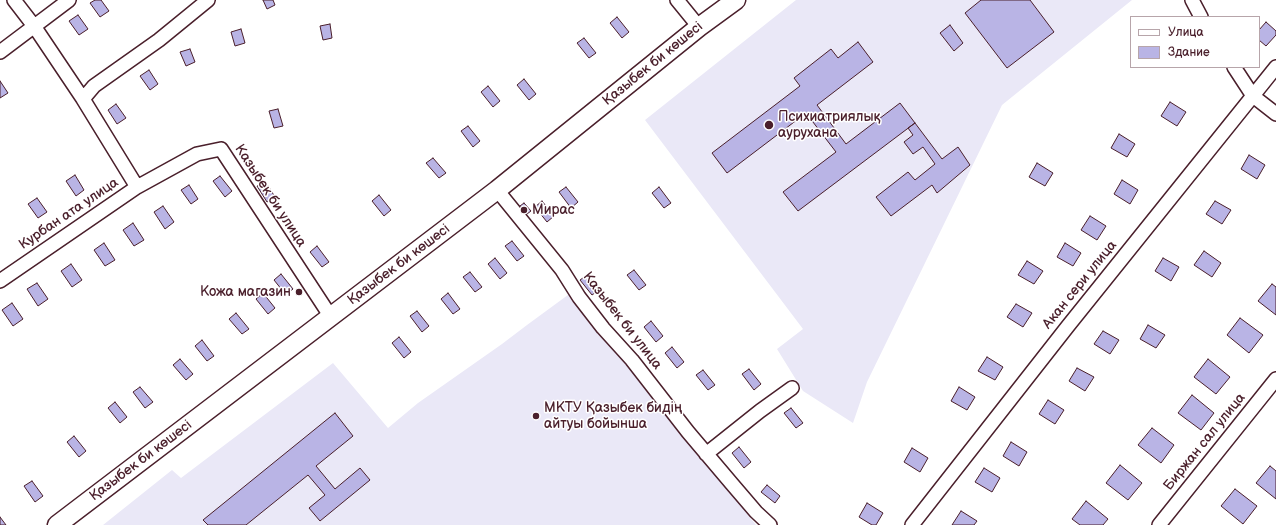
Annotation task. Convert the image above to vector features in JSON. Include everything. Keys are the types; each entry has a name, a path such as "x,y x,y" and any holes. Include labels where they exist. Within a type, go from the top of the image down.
{"main road":[{"name":"Қазыбек би көшесі","path":"57,525 497,190 699,26 736,0"}],"street":[{"name":"Курбан ата улица","path":"0,281 137,187 83,99 34,26 14,0"},
{"path":"0,52 70,0"},
{"path":"83,99 94,86 160,40 208,0"},
{"path":"677,0 699,26"},
{"path":"1192,0 1200,16"},
{"name":"Акан сери улица","path":"912,525 1068,326 1276,67"},
{"path":"1235,68 1253,96 1276,114"},
{"name":"Казыбек би улица","path":"137,187 197,154 221,149 331,317"},
{"name":"Казыбек би улица","path":"497,190 562,270 579,298 598,322 632,360 706,454 756,512 770,525"},
{"name":"Биржан сал улица","path":"1159,525 1276,379"},
{"path":"706,454 760,411 792,388"}],"shaded area":[{"path":"796,0 1132,0 1002,105 867,382 853,423 803,391 777,349 803,329 645,120"},
{"name":"МКТУ Қазыбек бидің айтуы бойынша","path":"572,292 756,525 103,525 172,470 181,478 333,363 388,428 418,403 502,344"}],"building":[{"path":"95,0 101,0 109,11 100,17 90,3"},
{"path":"263,0 273,0 275,5 267,9"},
{"path":"981,0 1030,0 1054,32 1007,68 965,13"},
{"path":"78,15 88,29 79,35 69,21"},
{"path":"617,17 629,32 622,38 610,23"},
{"path":"1266,22 1276,31 1276,35 1266,46 1260,41 1260,29"},
{"path":"330,24 332,38 323,40 320,26"},
{"path":"950,25 963,43 954,51 940,33"},
{"path":"241,29 245,43 235,46 231,32"},
{"path":"584,38 596,53 589,58 577,43"},
{"name":"Психиатриялық аурухана","path":"858,42 873,62 817,105 846,144 900,103 915,123 798,211 783,192 836,152 806,113 727,173 712,153 800,86 794,78 831,49 838,58"},
{"path":"190,49 195,62 186,66 180,52"},
{"path":"149,70 158,84 150,90 140,76"},
{"path":"524,79 536,94 529,100 517,85"},
{"path":"0,81 8,93 0,98"},
{"path":"488,86 500,101 493,107 481,92"},
{"path":"1170,102 1186,112 1177,126 1161,116"},
{"path":"116,104 126,118 117,124 108,110"},
{"path":"278,109 283,126 274,128 269,111"},
{"path":"915,123 942,159 958,147 970,165 937,193 932,185 891,216 876,197 908,172 915,180 935,164 923,147 913,154 904,142 913,135 908,128"},
{"path":"468,126 480,141 473,147 461,131"},
{"path":"1119,134 1135,144 1127,157 1111,148"},
{"path":"1249,155 1265,165 1257,179 1241,169"},
{"path":"433,158 446,173 439,178 426,163"},
{"path":"1037,163 1053,173 1045,186 1029,177"},
{"path":"75,175 84,190 76,196 66,181"},
{"path":"220,176 232,191 225,197 213,181"},
{"path":"1122,180 1138,190 1130,204 1114,194"},
{"path":"265,181 275,197 267,202 257,186"},
{"path":"189,185 198,199 191,204 181,190"},
{"path":"566,187 578,202 571,208 559,192"},
{"path":"659,187 671,203 664,208 652,193"},
{"path":"379,195 391,210 384,216 372,201"},
{"path":"37,198 47,212 38,218 28,204"},
{"path":"542,201 554,216 547,222 535,207"},
{"path":"1215,201 1231,210 1222,224 1206,214"},
{"name":"Мирас","path":"524,203 531,211 523,217 516,209"},
{"path":"163,206 174,222 165,229 154,212"},
{"path":"1090,216 1106,226 1097,240 1081,230"},
{"path":"133,223 144,240 134,246 123,230"},
{"path":"512,241 524,256 517,261 505,246"},
{"path":"104,243 115,260 105,266 94,250"},
{"path":"1065,243 1081,253 1073,266 1057,257"},
{"path":"317,246 329,262 322,267 310,252"},
{"path":"1204,251 1221,263 1212,277 1194,265"},
{"path":"495,258 507,273 500,279 488,264"},
{"path":"1163,258 1179,267 1171,281 1155,271"},
{"path":"1027,261 1043,271 1034,284 1018,275"},
{"path":"71,264 82,280 72,287 61,271"},
{"path":"634,270 646,285 639,290 627,275"},
{"path":"470,272 482,287 475,292 463,277"},
{"path":"281,274 293,289 286,295 274,280"},
{"path":"587,275 599,290 592,295 580,280"},
{"path":"37,283 48,299 38,306 27,289"},
{"path":"1272,284 1276,287 1276,315 1258,301"},
{"path":"263,293 275,308 268,314 256,299"},
{"path":"448,293 460,309 453,314 441,299"},
{"path":"12,303 23,319 13,326 2,310"},
{"path":"1016,304 1032,313 1023,327 1007,317"},
{"path":"417,311 429,326 422,332 410,316"},
{"path":"236,313 249,329 242,334 229,319"},
{"path":"1240,318 1263,335 1249,353 1227,335"},
{"path":"651,321 663,336 656,342 644,327"},
{"path":"1148,325 1165,335 1156,348 1140,339"},
{"path":"1103,331 1119,340 1110,354 1094,344"},
{"path":"399,337 411,352 404,358 392,343"},
{"path":"202,340 214,356 207,361 195,346"},
{"path":"672,347 684,362 677,368 665,353"},
{"path":"987,357 1003,367 995,380 978,371"},
{"path":"180,359 193,374 186,380 173,365"},
{"path":"1208,359 1230,377 1216,394 1194,377"},
{"path":"1077,368 1094,377 1085,391 1069,381"},
{"path":"749,369 761,384 754,390 742,374"},
{"path":"703,370 715,385 708,390 696,375"},
{"path":"140,387 153,402 145,408 133,392"},
{"path":"959,387 975,397 967,410 951,401"},
{"path":"1192,395 1214,413 1201,430 1178,413"},
{"path":"1048,400 1064,410 1055,424 1039,414"},
{"path":"115,402 127,417 120,423 108,408"},
{"path":"791,408 803,423 796,428 784,413"},
{"path":"335,413 353,436 316,466 335,489 360,468 370,480 320,521 309,508 325,495 308,475 246,525 208,525 203,520"},
{"path":"1152,428 1174,445 1161,463 1138,445"},
{"path":"74,436 86,451 79,457 67,442"},
{"path":"1011,442 1027,452 1019,466 1003,456"},
{"path":"739,447 751,462 744,468 732,453"},
{"path":"912,448 928,458 920,472 904,462"},
{"path":"1120,465 1142,483 1128,500 1106,483"},
{"path":"1270,466 1276,471 1276,499 1256,483"},
{"path":"984,468 1000,478 992,492 975,482"},
{"path":"32,481 43,496 35,502 24,486"},
{"path":"767,485 780,496 775,503 761,492"},
{"path":"1235,489 1257,506 1243,524 1221,506"},
{"path":"1086,501 1108,519 1103,525 1080,525 1072,519"},
{"path":"867,503 883,513 876,525 872,525 859,517"},
{"path":"961,511 977,521 974,525 952,525"},
{"path":"0,517 6,525 0,525"}],"place":[{"name":"Психиатриялық аурухана","path":"769,125"},
{"name":"Мирас","path":"524,210"},
{"name":"Кожа магазин","path":"299,292"},
{"name":"МКТУ Қазыбек бидің айтуы бойынша","path":"536,416"}]}
